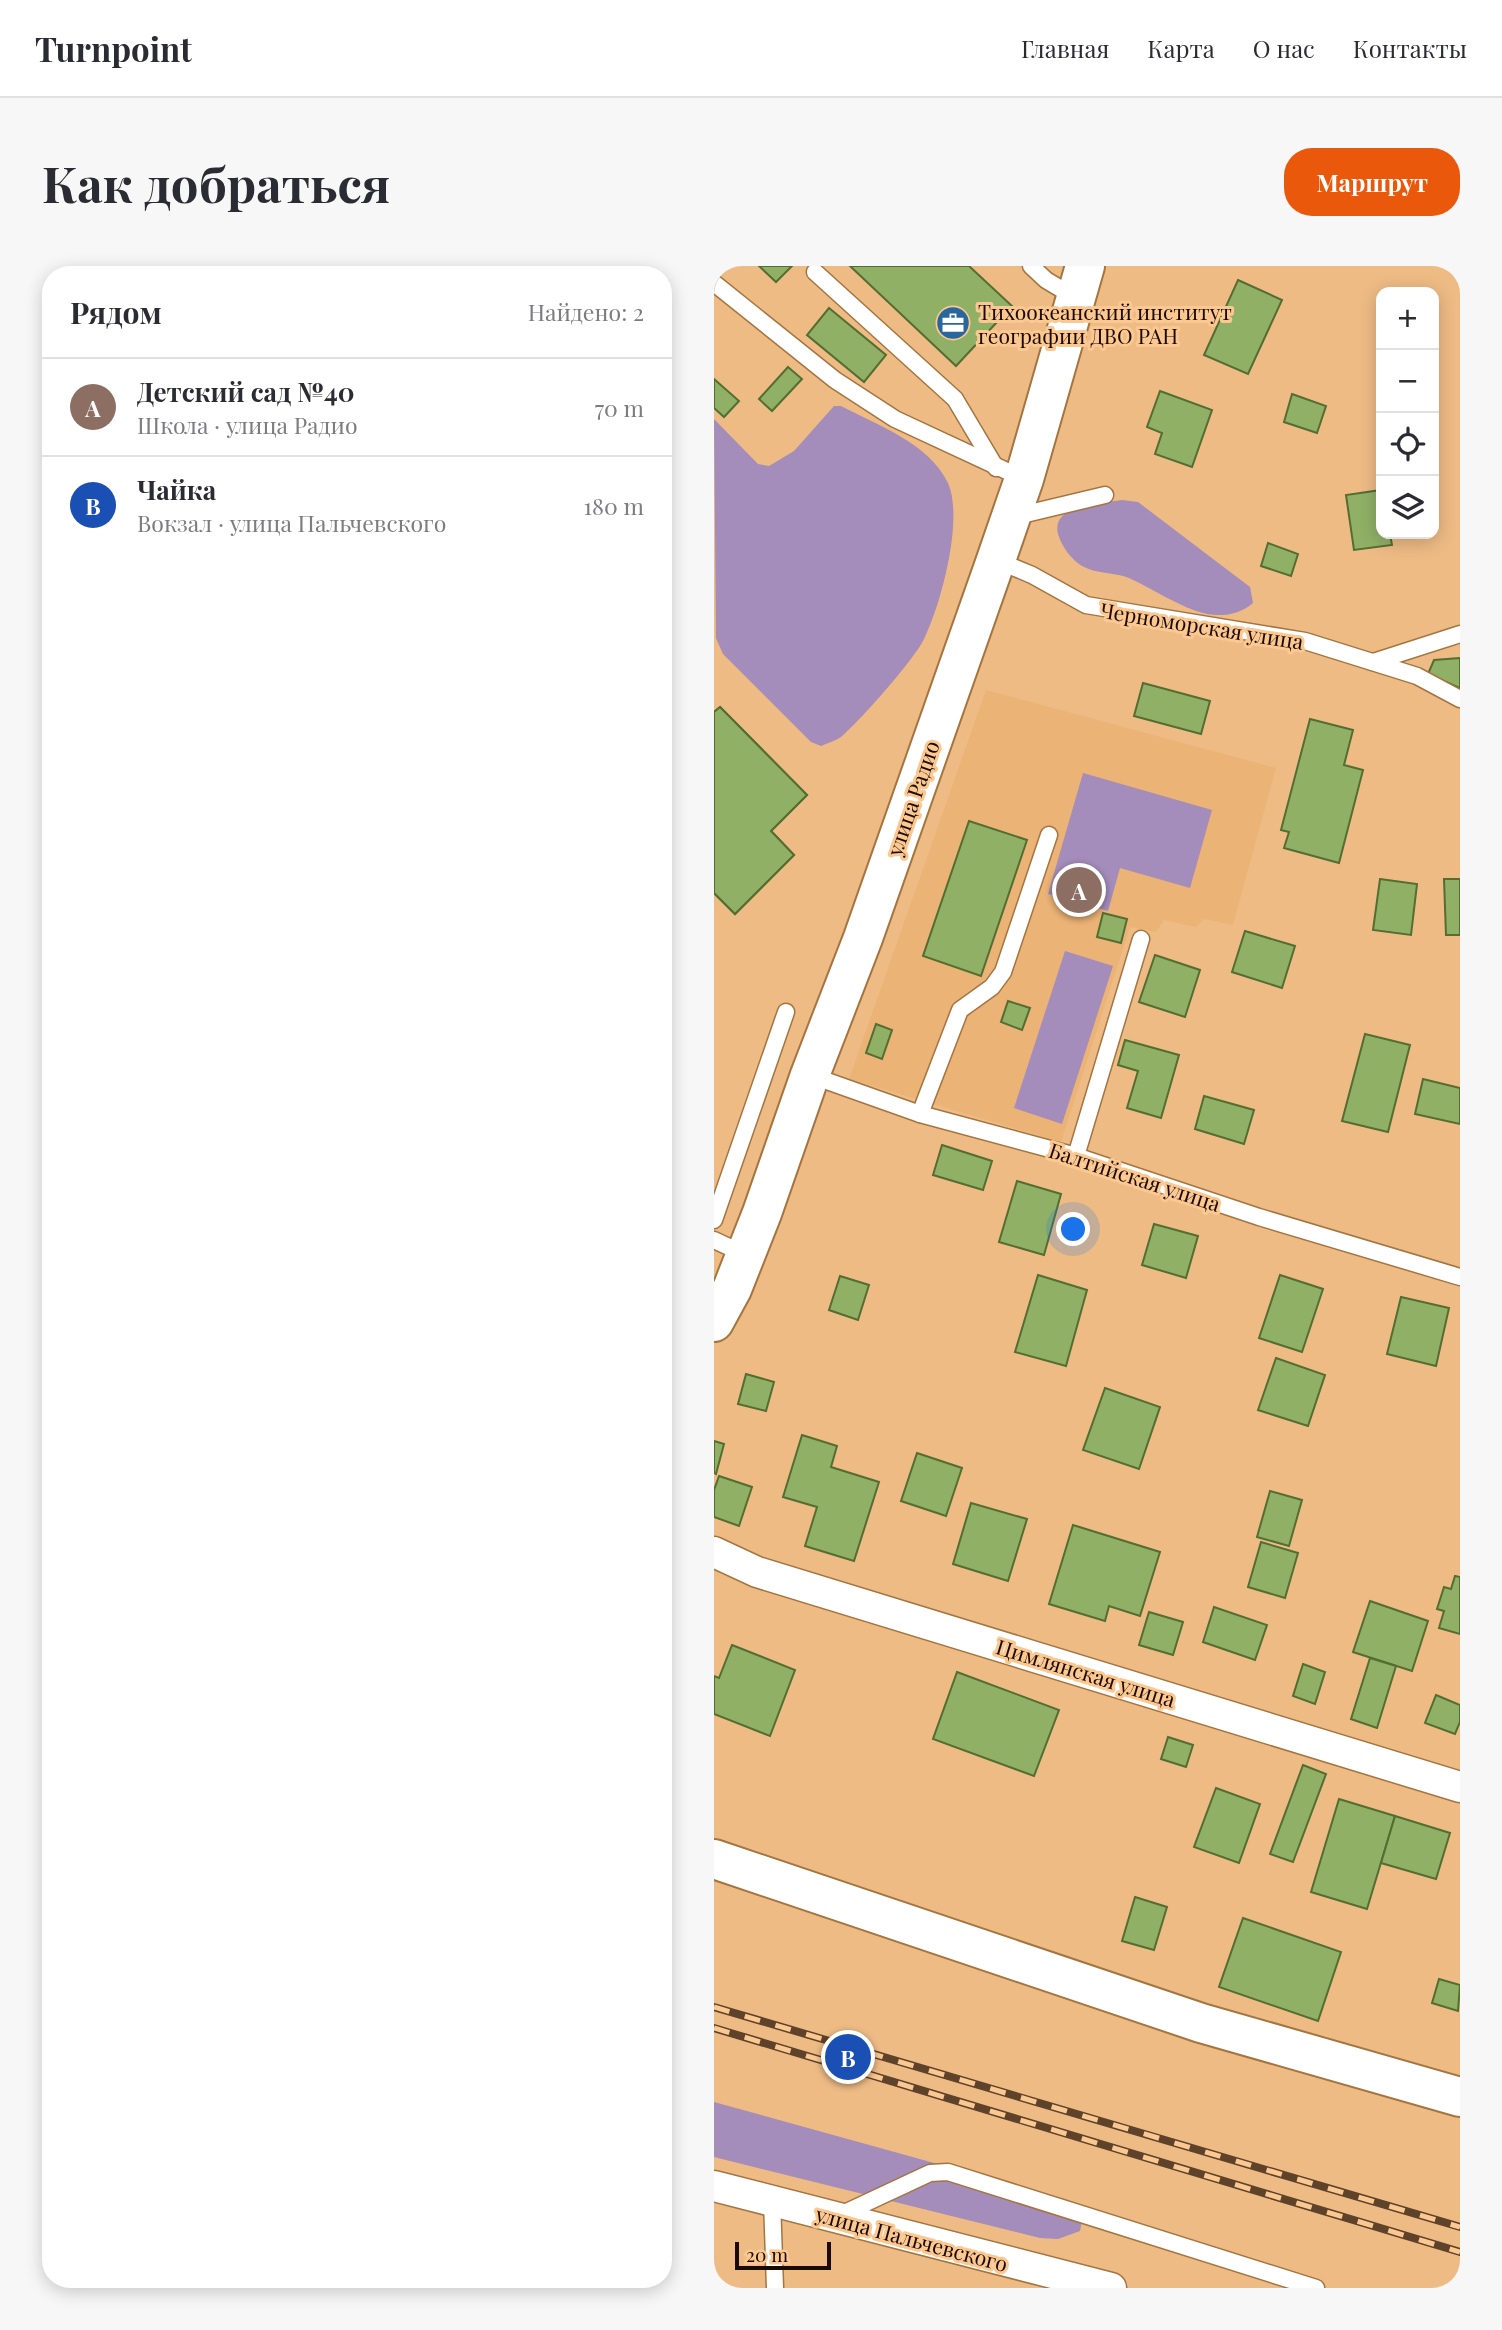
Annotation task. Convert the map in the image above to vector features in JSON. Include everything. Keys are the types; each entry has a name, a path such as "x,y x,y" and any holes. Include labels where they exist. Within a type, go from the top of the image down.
{"main road":[{"name":"улица Радио","path":"714,1322 732,1290 730,1248 810,1075 863,938 1010,518 1010,473 1080,282"},
{"path":"714,1858 1201,2023 1460,2097"}],"street":[{"name":"Цимлянская улица","path":"714,1552 757,1572 1460,1787"},
{"name":"улица Пальчевского","path":"714,2186 1111,2288"}],"lane":[{"path":"1031,266 1045,280 1080,282"},
{"path":"815,272 955,399 1010,473"},
{"path":"714,283 835,380 895,419 1010,473"},
{"path":"1010,518 1105,495"},
{"name":"Черноморская улица","path":"996,560 1032,575 1086,606 1305,641 1417,676 1460,699"},
{"path":"1373,662 1460,634"},
{"path":"920,1114 960,1010 992,987 1003,972 1049,835"},
{"path":"1076,1156 1141,939"},
{"path":"714,1220 786,1012"},
{"name":"Балтийская улица","path":"810,1075 920,1114 1076,1156 1259,1217 1460,1277"},
{"path":"835,2217 930,2174 948,2172 1315,2288"},
{"path":"772,2200 775,2288"}],"shaded area":[{"path":"834,406 841,406 886,428 928,457 948,483 953,518 952,539 943,584 924,639 898,675 860,718 841,737 821,746 811,742 723,654 716,638 714,419 758,464 769,466 794,451"},
{"path":"1122,500 1138,502 1250,587 1253,603 1232,614 1207,614 1177,603 1129,578 1087,569 1078,563 1068,553 1059,537 1057,526 1061,518 1078,508"},
{"path":"986,690 1276,768 1233,925 1204,919 1196,927 1164,920 1156,932 1130,927 1061,1142 849,1079"},
{"path":"1083,773 1212,810 1190,888 1120,868 1108,911 1048,894"},
{"path":"1065,951 1113,966 1062,1124 1014,1108"},
{"path":"714,2102 1068,2200 1082,2221 1080,2231 1058,2239 1040,2238 714,2157"}],"building":[{"path":"759,266 792,266 776,282"},
{"name":"Тихоокеанский институт географии ДВО РАН","path":"850,266 969,266 1012,306 956,366"},
{"path":"1238,280 1282,300 1248,374 1204,355"},
{"path":"829,308 886,355 864,382 807,335"},
{"path":"788,367 802,379 772,411 759,399"},
{"path":"714,379 739,401 724,417 714,408"},
{"path":"1160,391 1212,410 1192,467 1155,454 1162,433 1147,427"},
{"path":"1292,394 1326,406 1317,433 1284,422"},
{"path":"1376,491 1376,539 1391,539 1392,545 1354,550 1346,495"},
{"path":"1268,543 1298,554 1291,576 1261,566"},
{"path":"1460,658 1460,688 1428,674 1434,660"},
{"path":"1143,683 1210,701 1201,734 1134,716"},
{"path":"720,707 807,795 771,831 794,855 735,914 714,893 714,712"},
{"path":"720,707 807,795 771,831 794,855 735,914 714,893 714,712"},
{"path":"1310,719 1353,730 1344,765 1363,770 1339,863 1284,848 1289,832 1281,830"},
{"path":"969,821 1027,840 981,976 923,956"},
{"path":"1380,879 1417,884 1411,935 1373,930"},
{"path":"1444,879 1460,879 1460,935 1446,935"},
{"path":"1103,913 1127,919 1121,943 1097,937"},
{"path":"1245,931 1295,946 1282,988 1232,972"},
{"path":"1155,955 1200,970 1185,1017 1139,1002"},
{"path":"1008,1001 1030,1008 1022,1030 1001,1022"},
{"path":"876,1024 892,1030 882,1059 866,1053"},
{"path":"1365,1034 1410,1045 1388,1132 1342,1121"},
{"path":"1125,1040 1179,1055 1161,1118 1127,1108 1138,1071 1118,1065"},
{"path":"1423,1079 1460,1088 1460,1124 1415,1114"},
{"path":"1204,1096 1254,1110 1244,1144 1195,1129"},
{"path":"942,1145 992,1161 983,1190 933,1175"},
{"path":"1017,1181 1061,1194 1044,1255 999,1242"},
{"path":"1154,1224 1198,1236 1186,1278 1142,1265"},
{"path":"1038,1275 1087,1290 1066,1366 1015,1352"},
{"path":"1280,1275 1323,1289 1302,1352 1259,1338"},
{"path":"840,1276 869,1285 858,1320 829,1310"},
{"path":"1401,1297 1449,1308 1436,1366 1387,1354"},
{"path":"1276,1358 1325,1375 1308,1426 1258,1410"},
{"path":"746,1374 774,1382 766,1411 738,1404"},
{"path":"1105,1388 1160,1407 1139,1469 1083,1450"},
{"path":"802,1435 837,1446 831,1467 879,1482 854,1561 805,1546 817,1507 783,1497"},
{"path":"714,1441 724,1444 716,1474 714,1473"},
{"path":"917,1453 962,1468 946,1516 901,1501"},
{"path":"719,1476 752,1487 739,1526 714,1517 714,1490"},
{"path":"1270,1491 1302,1500 1289,1546 1257,1537"},
{"path":"971,1503 1027,1519 1008,1581 953,1564"},
{"path":"1073,1525 1160,1552 1140,1616 1109,1606 1105,1621 1049,1604"},
{"path":"1261,1542 1298,1553 1285,1598 1248,1587"},
{"path":"1455,1576 1460,1577 1460,1634 1439,1628 1444,1611 1437,1609 1444,1587 1451,1589"},
{"path":"1370,1601 1428,1621 1412,1671 1353,1652"},
{"path":"1214,1607 1267,1625 1255,1660 1203,1642"},
{"path":"1149,1612 1183,1622 1173,1655 1139,1645"},
{"path":"732,1645 795,1670 770,1736 714,1714 714,1676 719,1678"},
{"path":"1370,1658 1396,1666 1377,1728 1351,1719"},
{"path":"1303,1664 1325,1672 1315,1704 1293,1696"},
{"path":"957,1672 1059,1710 1034,1776 933,1739"},
{"path":"1436,1695 1460,1705 1460,1722 1455,1734 1425,1723"},
{"path":"1168,1737 1193,1745 1186,1767 1161,1759"},
{"path":"1303,1765 1326,1774 1293,1862 1270,1854"},
{"path":"1216,1788 1260,1804 1239,1863 1194,1847"},
{"path":"1339,1799 1395,1816 1367,1909 1311,1892"},
{"path":"1395,1816 1450,1833 1436,1879 1381,1863"},
{"path":"1135,1897 1167,1907 1154,1950 1122,1941"},
{"path":"1243,1918 1341,1952 1318,2021 1219,1987"},
{"path":"1439,1979 1460,1985 1458,2011 1432,2003"}],"railway":[{"path":"714,2007 1460,2227"},
{"path":"714,2028 1460,2252"}],"place":[{"name":"Тихоокеанский институт географии ДВО РАН","path":"953,323"},
{"name":"Детский сад №40","path":"1079,890"},
{"name":"Чайка","path":"848,2057"}]}
